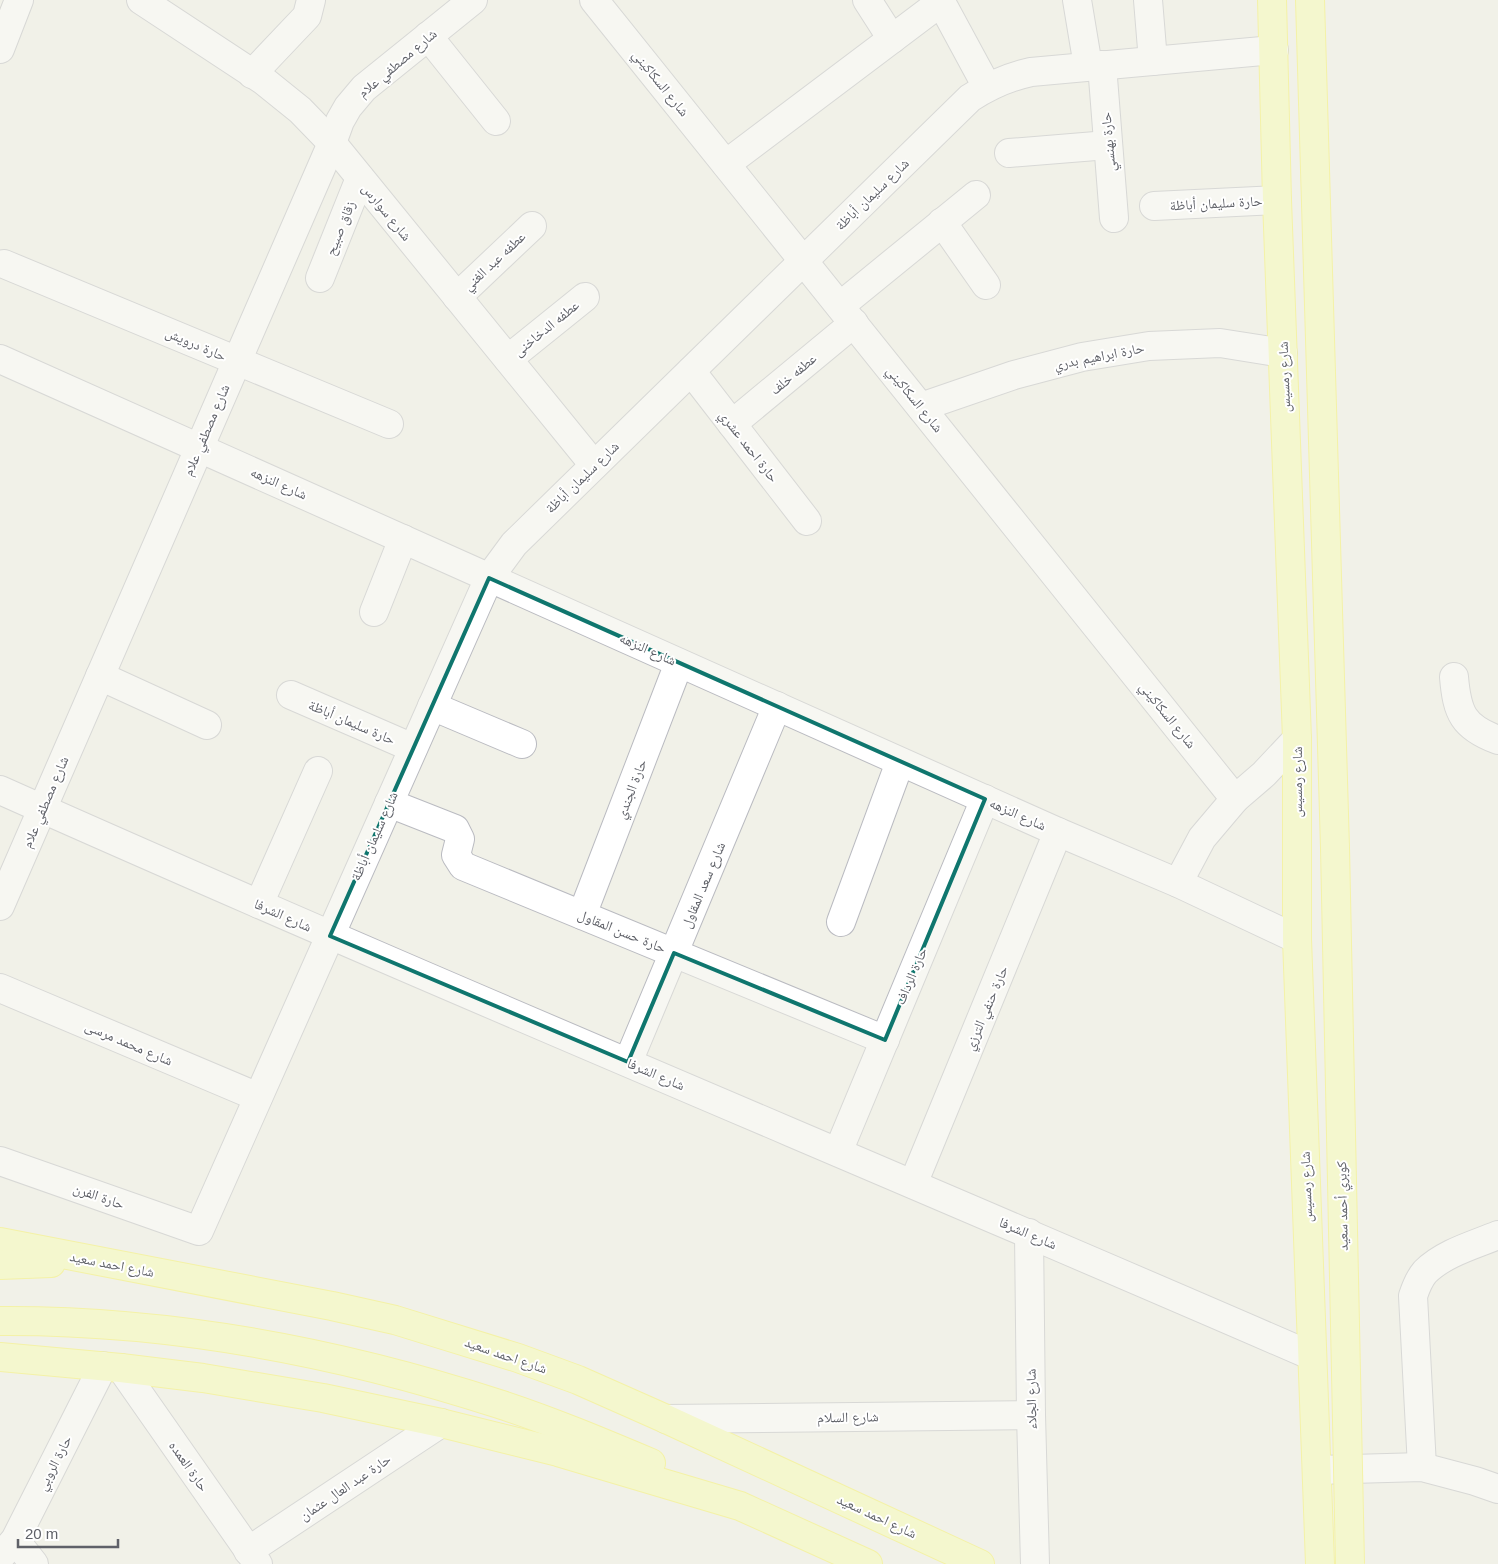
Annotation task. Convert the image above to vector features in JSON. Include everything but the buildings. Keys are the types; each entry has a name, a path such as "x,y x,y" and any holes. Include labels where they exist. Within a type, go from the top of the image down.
{"main road":[{"name":"شارع رمسيس","path":"1272,0 1277,200 1297,739 1297,939 1320,1564"},
{"path":"1277,162 1315,162 1310,0"},
{"name":"كوبري أحمد سعيد","path":"1315,162 1335,848 1350,1564"},
{"name":"شارع احمد سعيد","path":"0,1242 332,1306 395,1320 518,1358 578,1380 666,1419 980,1564"},
{"path":"0,1265 97,1261"},
{"path":"0,1321 91,1324 170,1331 249,1342 333,1358 418,1379 500,1404 582,1434 662,1468 868,1564"},
{"path":"0,1357 112,1367 203,1378 323,1398 441,1423 558,1452 740,1506"}],"street":[{"path":"0,49 20,0"},
{"name":"شارع سوارس","path":"141,0 252,74 300,110 332,143 594,465"},
{"path":"252,74 308,16 311,0"},
{"name":"شارع مصطفي علام","path":"0,906 340,121 348,107 364,88 473,0"},
{"name":"شارع السكاكيني","path":"594,0 1235,799"},
{"path":"867,0 892,39"},
{"name":"حارة بهنسي","path":"1077,0 1095,66 1108,145 1114,218"},
{"path":"1148,0 1153,61"},
{"path":"726,164 941,1 987,87"},
{"path":"428,36 496,122"},
{"name":"شارع سليمان أباظة","path":"199,1231 489,578 514,544 970,98 1008,77 1031,72 1274,50"},
{"path":"1009,153 1108,145"},
{"name":"زقاق صبيح","path":"320,278 360,178"},
{"name":"عطفه خلف","path":"732,424 942,222 976,195"},
{"name":"حارة سليمان أباظة","path":"1154,206 1277,200"},
{"path":"942,222 986,285"},
{"name":"عطفه عبد الغني","path":"457,297 532,226"},
{"name":"حارة درويش","path":"4,264 389,424"},
{"name":"عطفه الدخاخنى","path":"508,359 585,297"},
{"name":"حارة ابراهيم بدري","path":"921,407 1039,368 1082,357 1149,346 1220,343 1283,353"},
{"name":"شارع النزهه","path":"0,359 900,762 1178,883 1297,939"},
{"name":"حارة احمد عشري","path":"691,371 807,521"},
{"path":"374,612 404,539"},
{"name":"حارة الجندي","path":"582,915 679,663"},
{"path":"100,676 207,725"},
{"path":"1454,677 1456,699 1465,720 1483,734 1498,740"},
{"name":"حارة سليمان أباظة","path":"291,695 413,748"},
{"path":"432,706 522,744"},
{"name":"شارع سعد المقاول","path":"628,1062 777,706"},
{"path":"1178,883 1202,838 1235,799 1264,774 1297,739"},
{"path":"841,922 900,762"},
{"path":"259,904 318,771"},
{"name":"شارع الشرفا","path":"0,790 330,936 1029,1233 1312,1356"},
{"name":"حارة الرداف","path":"838,1152 984,799"},
{"name":"حارة حسن المقاول","path":"389,804 455,829 460,839 456,855 462,866 885,1040"},
{"name":"حارة حنفي الترزي","path":"913,1184 1058,832"},
{"name":"شارع محمد مرسى","path":"0,988 258,1098"},
{"name":"حارة الفرن","path":"0,1161 199,1231"},
{"name":"شارع الجلاء","path":"1029,1233 1030,1415 1034,1564"},
{"path":"1422,1467 1413,1296 1417,1284 1425,1272 1444,1258 1498,1235"},
{"name":"حارة الروبي","path":"8,1548 112,1367"},
{"name":"حارة العمده","path":"112,1367 253,1558"},
{"name":"شارع السلام","path":"666,1419 1030,1415"},
{"name":"حارة عبد العال عثمان","path":"253,1558 441,1423"},
{"path":"1317,1470 1422,1467 1475,1480 1498,1489"},
{"path":"8,1548 34,1564"}],"highlighted area":[{"path":"489,578 985,799 885,1040 674,953 628,1062 330,936"}]}
